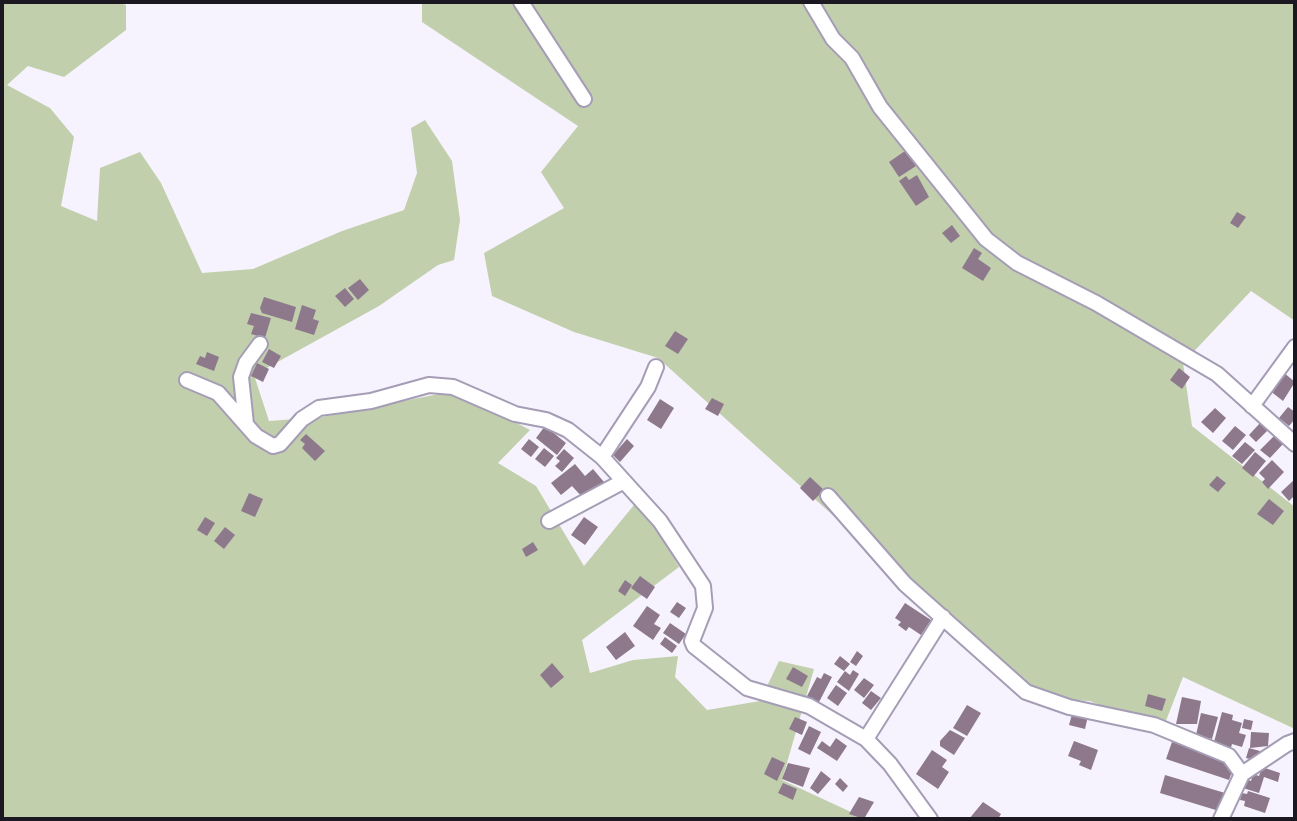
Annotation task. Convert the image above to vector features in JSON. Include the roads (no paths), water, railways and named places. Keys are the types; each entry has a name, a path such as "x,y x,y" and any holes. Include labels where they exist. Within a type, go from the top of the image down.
{"street":[{"path":"521,2 584,99"},
{"path":"811,2 833,39 852,58 880,107 986,239 1037,274 1203,365 1228,383 1295,444"},
{"path":"246,426 241,377 246,363 260,344"},
{"path":"1252,407 1295,347"},
{"path":"602,457 648,387 656,367"},
{"path":"187,380 218,393 246,426 273,446 280,444 302,419 319,408 371,401 418,387 440,385 483,398 515,414 555,423 602,457 624,481 660,521 703,586 705,608 692,641 694,646 747,688 808,706 866,739 890,764 930,819"},
{"path":"549,521 624,481"},
{"path":"828,496 905,584 1030,695 1154,725 1229,756 1242,774"},
{"path":"866,739 943,617"},
{"path":"1221,819 1242,774 1295,741"}]}
